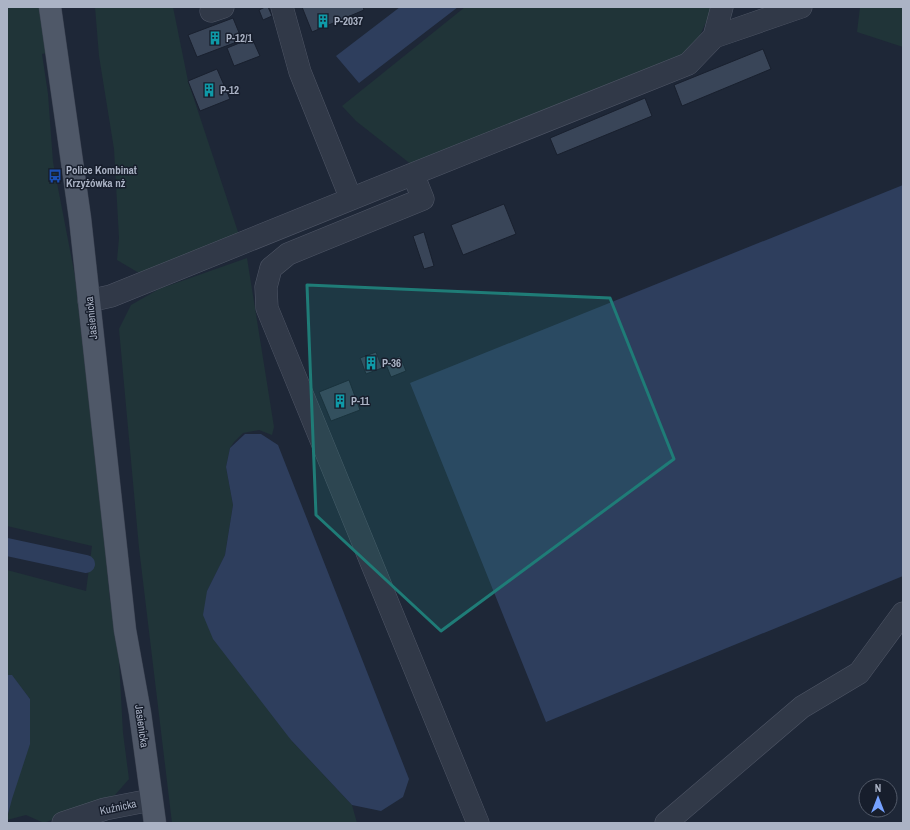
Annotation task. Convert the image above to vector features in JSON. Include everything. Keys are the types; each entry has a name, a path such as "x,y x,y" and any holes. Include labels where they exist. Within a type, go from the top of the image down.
{"main road":[{"name":"Jasienicka","path":"50,7 69,134 125,630 139,707 143,809 155,823"}],"street":[{"path":"282,7 300,72 351,199"},
{"path":"714,37 722,7"},
{"path":"89,301 111,296 688,64 714,37 801,7"},
{"path":"413,174 423,199 288,254 271,268 266,287 267,308 478,823"},
{"path":"666,823 802,707 859,674 903,613"},
{"name":"Kuźnicka","path":"63,823 105,808 143,809"}],"highlighted area":[{"path":"307,285 610,298 674,459 441,631 316,515"}],"green space":[{"path":"7,7 40,7 47,53 42,54 48,94 53,162 75,276 110,600 118,643 123,733 129,779 115,795 44,823 26,815 7,820 30,699 12,676 7,675 7,570 86,591 92,546 7,526"},
{"path":"95,7 173,7 188,81 239,235 139,273 117,260 119,238 114,149 99,56"},
{"path":"465,7 713,7 696,44 673,63 412,165 356,121 342,106"},
{"path":"860,7 903,7 903,47 857,32"},
{"path":"247,258 274,427 272,435 259,430 243,433 230,448 226,467 233,505 225,555 207,591 291,740 352,805 357,823 172,823 139,548 119,329 131,305 159,289"}],"water":[{"path":"400,7 458,7 359,83 336,56"},
{"path":"903,185 903,576 546,722 410,383"},
{"path":"245,434 261,434 278,445 409,779 403,797 381,811 352,805 291,740 213,639 203,615 207,591 225,555 233,505 226,467 230,448"},
{"path":"7,675 12,675 30,699 30,744 7,818"}],"building":[{"path":"268,7 272,16 263,20 259,10"},
{"name":"P-2037","path":"302,7 363,7 364,10 312,32"},
{"name":"P-12/1","path":"233,18 242,40 197,57 188,35"},
{"path":"252,38 260,56 234,66 227,48"},
{"path":"763,49 771,69 682,106 674,85"},
{"name":"P-12","path":"217,69 230,99 200,111 188,81"},
{"path":"645,98 652,116 557,155 550,138"},
{"path":"504,204 516,234 463,255 451,225"},
{"path":"424,232 434,266 424,269 413,236"},
{"name":"P-36","path":"376,352 382,368 366,374 360,358"},
{"path":"400,356 406,371 391,377 385,362"},
{"name":"P-11","path":"349,380 360,410 331,421 319,392"}],"waterway":[{"path":"7,547 86,564"}],"place":[{"name":"P-2037","path":"323,21"},
{"name":"P-12/1","path":"215,38"},
{"name":"P-12","path":"209,90"},
{"name":"Police Kombinat Krzyżówka nż","path":"55,176"},
{"name":"P-36","path":"371,363"},
{"name":"P-11","path":"340,401"}]}
